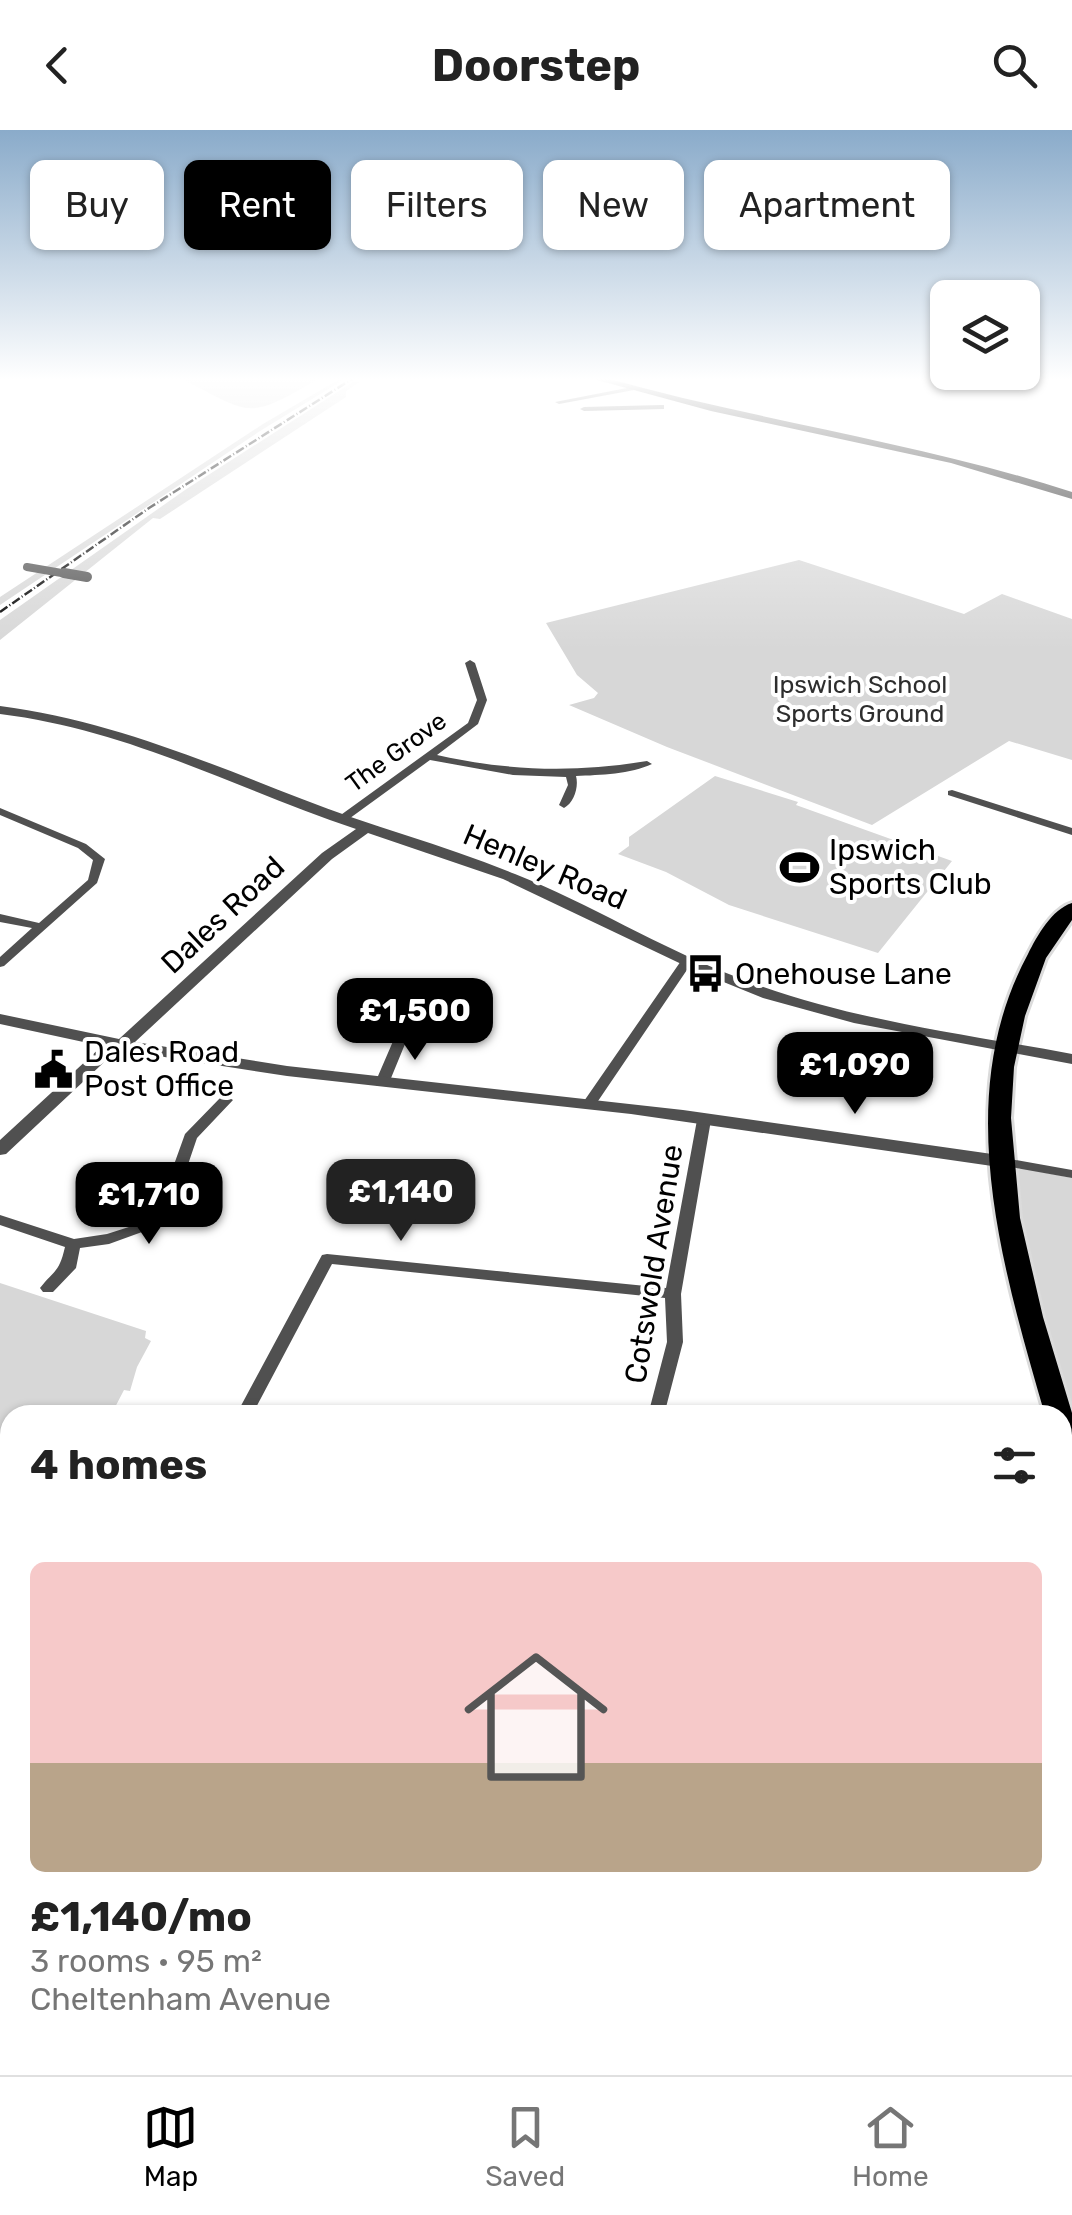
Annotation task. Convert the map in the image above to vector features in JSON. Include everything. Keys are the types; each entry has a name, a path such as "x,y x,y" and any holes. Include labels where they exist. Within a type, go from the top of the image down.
{"main road":[{"path":"982,468 1072,496"},
{"path":"1056,1405 1018,1277 1004,1212 999,1106 1005,1047 1034,961 1072,910"}],"street":[{"path":"27,567 88,576"},
{"name":"The Grove","path":"342,819 473,724 482,700 470,664"},
{"name":"Henley Road","path":"0,710 95,724 366,828 512,878 757,990 826,1010 1072,1058"},
{"path":"431,758 477,769 571,776 647,764"},
{"path":"564,805 573,785 571,776"},
{"path":"952,793 1072,832"},
{"path":"0,810 82,846 99,860 93,881 0,964"},
{"name":"Dales Road","path":"0,1150 327,856 366,828"},
{"path":"0,918 42,927"},
{"path":"588,1104 688,961"},
{"path":"382,1084 422,988"},
{"path":"0,1020 116,1046 382,1084 588,1104 1072,1174"},
{"path":"0,1220 73,1244 109,1239 137,1229 174,1185 190,1137 226,1100"},
{"name":"Cotswold Avenue","path":"658,1405 674,1342 673,1294 704,1120"},
{"path":"48,1288 68,1268 73,1244"},
{"path":"249,1405 328,1259 673,1294"}],"green space":[{"path":"196,468 205,468 0,605 0,597"},
{"path":"220,468 238,468 160,519 153,518 0,640 0,620"},
{"name":"Ipswich School Sports Ground","path":"799,560 964,614 1002,594 1072,619 1072,760 1009,741 872,825 569,705 594,698 598,693 577,675 546,623"},
{"name":"Ipswich Sports Club","path":"715,776 798,802 796,805 952,861 878,953 729,905 666,872 618,854 629,846 629,837"},
{"path":"1021,1168 1072,1178 1072,1405 1036,1295 1013,1173"},
{"path":"0,1283 146,1331 145,1338 151,1341 130,1391 124,1390 116,1405 0,1405"}],"railway":[{"path":"0,612 212,468"}],"place":[{"name":"Ipswich Sports Club","path":"799,867"},
{"name":"Onehouse Lane","path":"705,974"},
{"name":"Dales Road Post Office","path":"54,1069"}]}
